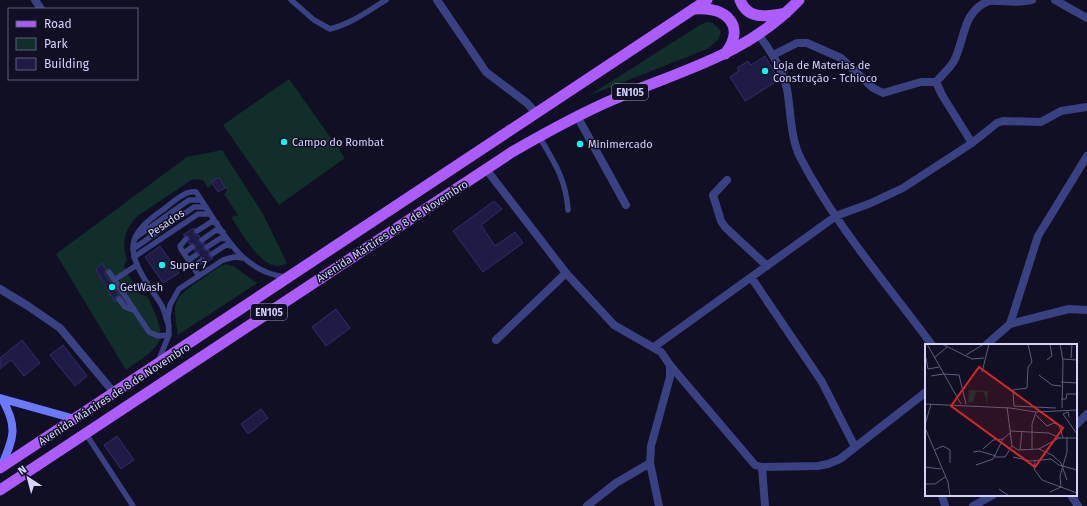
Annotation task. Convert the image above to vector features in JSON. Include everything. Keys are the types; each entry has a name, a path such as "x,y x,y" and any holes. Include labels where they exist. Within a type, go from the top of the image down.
{"main road":[{"name":"Avenida Mártires de 8 de Novembro","path":"1,468 707,0"},
{"path":"740,0 746,10 753,15 761,16 787,12"},
{"name":"Avenida Mártires de 8 de Novembro","path":"0,490 486,169 539,136 576,116 724,54 759,35 799,0"},
{"path":"694,9 708,8 715,10 730,20 734,28 735,37 724,54"},
{"path":"1,399 75,419"},
{"path":"1,399 12,421 13,440 1,468"}],"street":[{"path":"437,0 486,72 528,103 537,114"},
{"path":"773,55 797,43 807,43 841,58 873,88 883,93 922,82 936,82 953,62 966,20 977,8 989,1 1025,2 1032,0"},
{"path":"1055,0 1087,18"},
{"path":"759,35 773,55 783,74 795,143 799,156 836,216 931,344"},
{"path":"936,82 942,95 972,143"},
{"path":"654,347 836,216 871,204 903,188 972,143 997,123 1003,121 1041,122 1061,111 1087,107"},
{"path":"576,116 626,205"},
{"path":"1010,324 1038,236 1087,156"},
{"path":"486,169 566,273 614,325 661,352 670,365 755,465 762,468 828,464 840,459 925,393"},
{"path":"727,180 713,195 720,221 767,266"},
{"path":"496,340 566,273"},
{"path":"751,277 822,382 855,447"},
{"path":"0,289 60,328 114,394"},
{"path":"987,344 1010,324 1069,309 1087,310"},
{"path":"659,506 650,463 651,446 670,377 670,365"},
{"path":"1077,424 1087,414"},
{"path":"587,506 616,483 650,463"},
{"path":"762,468 765,506"},
{"path":"942,496 945,506"},
{"path":"974,506 991,496"}],"lane":[{"path":"291,0 314,20 330,29 363,15 386,0"},
{"path":"539,136 562,177 567,197 568,210"},
{"name":"Pesados","path":"169,326 162,306 134,257 134,238 189,200 201,200 224,234 243,258 272,276 289,277"},
{"name":"Pesados","path":"133,248 194,207 206,207"},
{"name":"Pesados","path":"134,257 198,214 210,214"},
{"path":"215,228 224,234 226,245 204,242 215,228"},
{"path":"204,242 224,234"},
{"path":"193,250 182,242 187,257 199,276"},
{"path":"187,257 193,250"},
{"path":"187,257 193,250"},
{"path":"155,367 163,352 169,335 169,310 174,295 179,289 223,260 234,257 243,258"},
{"path":"114,280 137,264"},
{"path":"109,272 149,332 158,336 169,335"},
{"path":"119,299 125,307 134,310"},
{"path":"86,434 134,506"}],"green space":[{"path":"707,22 713,23 721,31 718,40 707,49 588,96 700,25"},
{"name":"Campo do Rombat","path":"289,79 345,158 279,205 223,125"},
{"path":"222,150 263,214 287,263 279,266 271,265 264,261 251,247 231,217 238,215 224,194 227,191 219,178 208,188 203,180 194,179 190,181 139,215 127,230 124,247 127,259 124,266 139,294 147,296 154,311 160,332 156,347 126,370 56,254 187,157"},
{"path":"226,264 235,267 257,283 178,335 175,309 179,298 190,287"}],"building":[{"path":"765,56 779,80 745,101 730,77 739,71 737,68 748,61 751,65"},
{"path":"219,177 225,188 218,192 211,182"},
{"path":"494,201 502,209 481,225 495,246 515,232 523,243 483,272 453,231"},
{"path":"194,228 194,234 200,236 198,242 201,244 205,243 203,249 207,251 210,250 208,256 213,258 203,265 205,259 200,257 198,251 194,251 196,245 192,243 189,244 189,236 183,235"},
{"name":"Super 7","path":"160,246 179,273 163,283 145,257"},
{"path":"102,263 106,269 105,274 119,295 115,297 115,302 96,270"},
{"path":"336,309 350,328 326,346 312,327"},
{"path":"22,340 40,363 24,376 11,360 0,369 0,358"},
{"path":"63,345 87,376 75,386 50,355"},
{"path":"261,409 268,418 248,434 241,424"},
{"path":"117,436 134,460 121,469 104,445"}],"place":[{"name":"Loja de Materias de Construção - Tchioco","path":"765,71"},
{"name":"Campo do Rombat","path":"284,142"},
{"name":"Minimercado","path":"580,144"},
{"name":"Super 7","path":"162,265"},
{"name":"GetWash","path":"112,287"}]}
